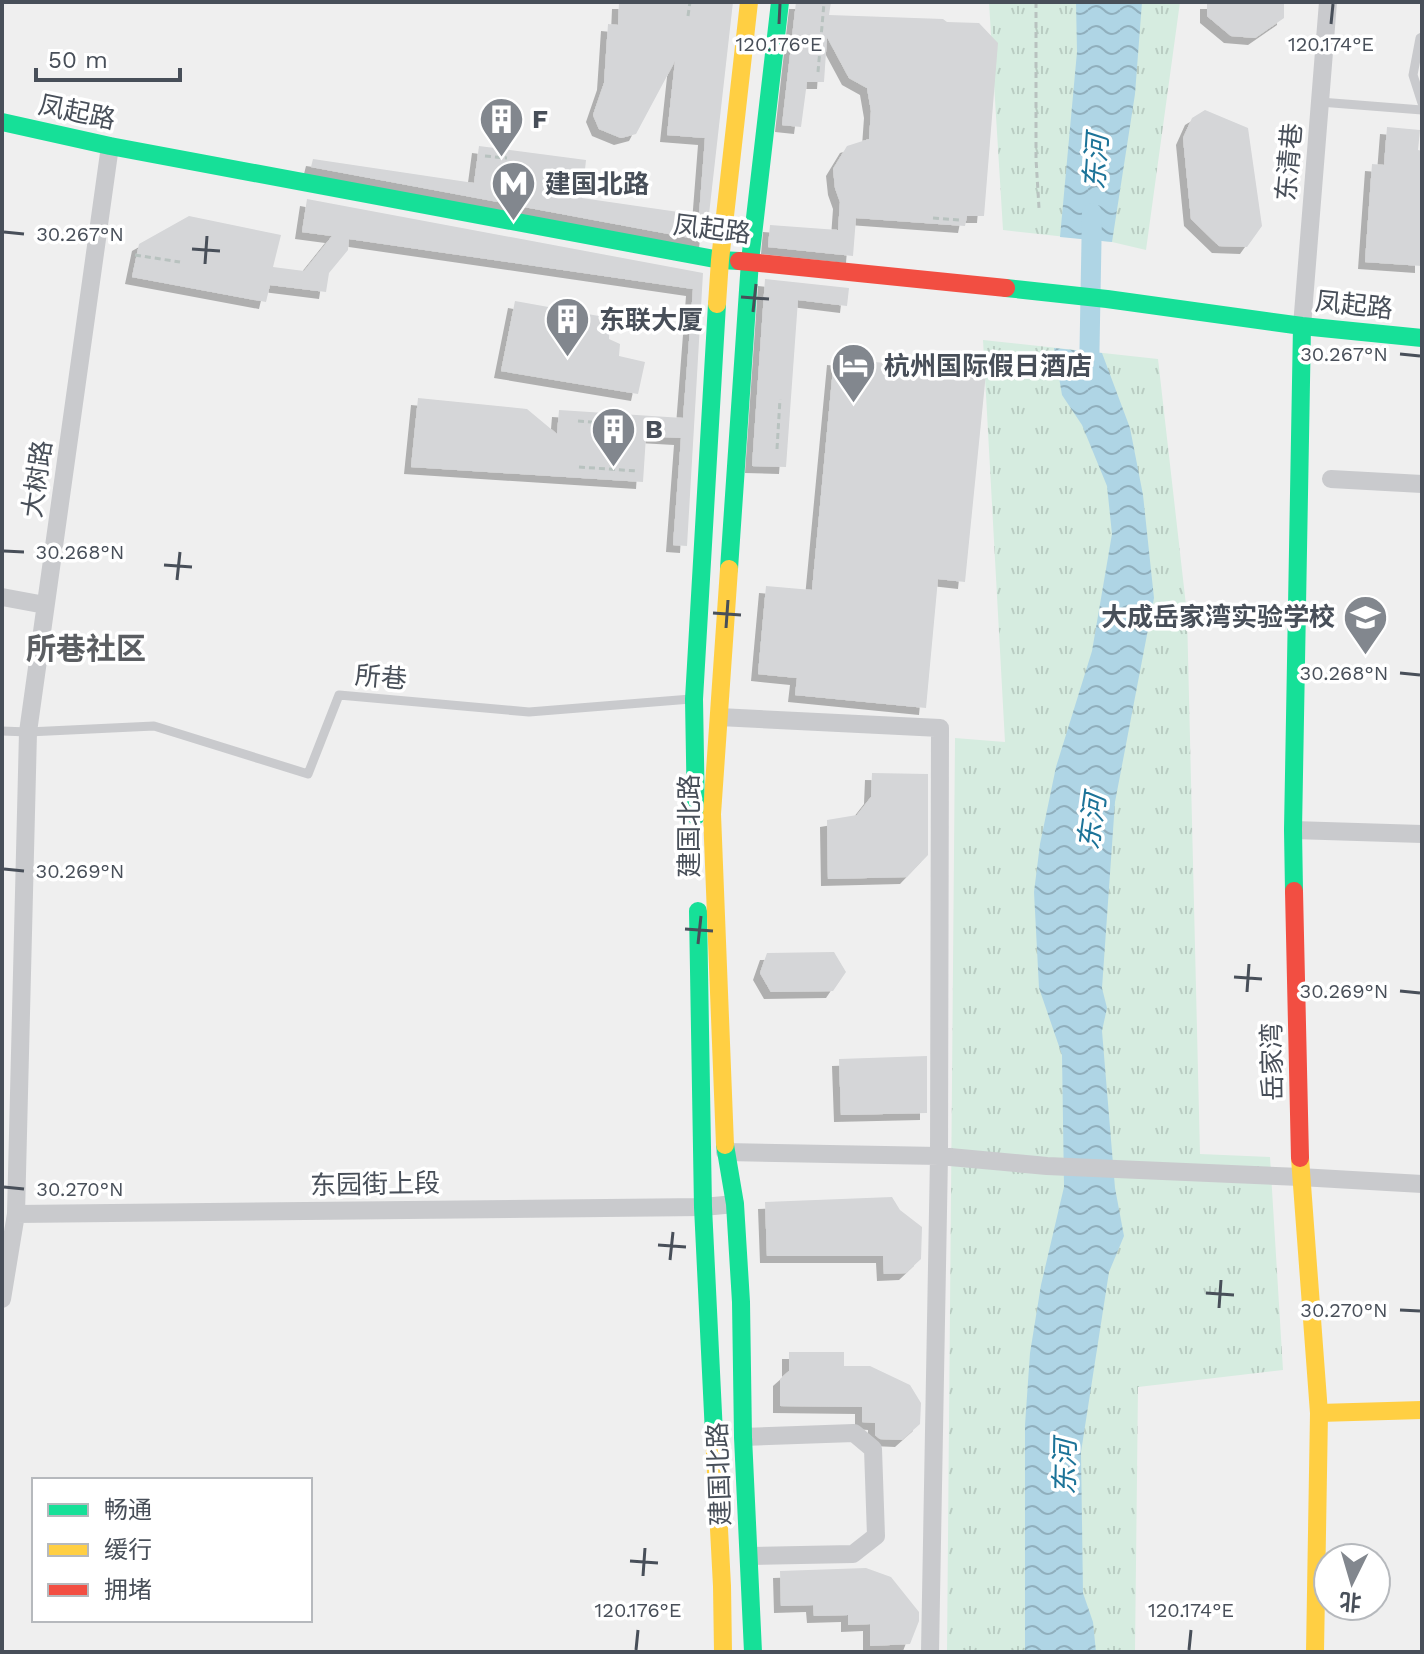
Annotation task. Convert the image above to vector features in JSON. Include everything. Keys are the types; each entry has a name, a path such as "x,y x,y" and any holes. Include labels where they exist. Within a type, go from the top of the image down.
{"main road":[{"name":"建国北路","path":"723,1652 703,1207 694,699 720,260 749,2"},
{"name":"建国北路","path":"753,1652 743,1437 741,1302 735,1204 725,1152 712,814 750,261 780,2"},
{"name":"凤起路","path":"2,122 110,146 720,260 1107,299 1302,326 1422,338"},
{"name":"岳家湾","path":"1302,326 1293,830 1300,1177 1319,1413 1315,1652"},
{"path":"1319,1413 1422,1410"}],"street":[{"name":"东清巷","path":"1302,326 1328,2"},
{"name":"大树路","path":"2,1299 16,1214 28,732 110,146"},
{"path":"1331,479 1422,484"},
{"path":"2,597 45,605"},
{"path":"719,717 940,728 939,1156 930,1652"},
{"path":"1293,830 1422,834"},
{"path":"2,1004 21,1002"},
{"path":"725,1152 939,1156 1047,1166 1422,1184"},
{"name":"东园街上段","path":"16,1214 703,1207 735,1204"},
{"path":"743,1437 854,1433 873,1449 876,1536 853,1554 749,1556"}],"lane":[{"path":"1422,37 1413,75 1422,103"},
{"path":"1320,102 1422,110"},
{"name":"所巷","path":"28,732 154,726 308,774 339,695 529,712 694,699"},
{"path":"2,731 28,732"}],"path":[{"path":"688,16 690,2"},
{"path":"1036,2 1039,208"},
{"path":"818,72 824,3"},
{"path":"485,156 507,158"},
{"path":"933,218 959,220"},
{"path":"135,255 180,262"},
{"path":"777,449 780,399"},
{"path":"578,421 616,424"},
{"path":"579,467 637,471"}],"green space":[{"path":"989,2 1180,2 1146,250 1112,242 1003,230"},
{"path":"983,340 1158,359 1187,614 1200,1154 1270,1157 1283,1370 1138,1387 1135,1652 947,1652 955,738 1005,742"}],"water":[{"path":"1076,2 1142,2 1135,94 1112,242 1060,237 1077,52"},
{"path":"1054,348 1102,353 1130,428 1143,495 1154,598 1115,802 1102,988 1107,1008 1102,1031 1115,1188 1124,1236 1109,1272 1081,1452 1083,1593 1093,1622 1096,1652 1025,1652 1025,1425 1030,1353 1041,1285 1064,1187 1062,1055 1039,988 1034,892 1040,844 1056,767 1092,651 1112,534 1107,486 1082,425 1062,395"}],"building":[{"path":"619,2 733,2 706,241 311,167 313,159 474,183 479,146 586,160 582,198 699,215 705,138 667,135 675,61 636,134 621,138 599,129 593,115 604,83 608,24 618,25"},
{"path":"796,2 831,2 829,15 979,23 998,43 984,216 967,216 965,226 856,218 853,256 768,247 770,225 838,230 840,202 833,169 847,146 869,139 871,111 867,88 849,78 827,37 824,82 807,82 801,127 782,125"},
{"path":"1207,2 1284,2 1284,18 1255,38 1231,36 1207,16"},
{"path":"1205,110 1248,128 1262,226 1247,247 1219,246 1191,219 1183,138 1192,118"},
{"path":"1387,127 1420,130 1422,266 1365,262 1372,164 1384,165"},
{"path":"307,199 703,273 687,546 673,545 681,438 646,436 643,482 411,467 418,398 527,409 557,434 559,410 683,418 693,289 349,239 348,250 329,273 326,292 270,285 266,302 132,277 139,244 189,216 281,235 273,267 304,271 332,236 302,232"},
{"path":"765,279 849,288 847,306 798,300 786,467 752,466"},
{"name":"东联大厦","path":"515,301 610,318 609,339 620,344 619,356 645,362 638,394 501,371"},
{"path":"834,358 986,373 965,582 938,579 926,708 795,695 797,678 758,674 766,586 812,590"},
{"path":"872,773 928,774 928,855 907,877 828,879 827,820 857,815 871,797"},
{"path":"834,952 846,972 833,991 771,992 760,973 767,953"},
{"path":"927,1056 927,1113 841,1115 839,1059"},
{"path":"892,1197 900,1210 922,1227 921,1259 906,1273 884,1274 883,1256 767,1256 765,1202"},
{"path":"789,1352 844,1352 844,1366 870,1366 910,1385 921,1403 920,1424 902,1440 880,1439 875,1435 875,1423 862,1422 862,1407 780,1406 780,1379 789,1371"},
{"path":"866,1568 891,1577 919,1612 919,1621 910,1644 870,1646 870,1624 848,1625 848,1615 814,1616 813,1605 781,1606 780,1571"}],"waterway":[{"name":"东河","path":"1089,377 1092,213"}],"traffic: fast":[{"path":"729,569 750,261 780,2"},
{"path":"2,122 110,146 720,260 739,261"},
{"path":"1006,288 1302,326 1422,338"},
{"path":"696,816 694,699 717,304"},
{"path":"1294,891 1302,326"},
{"path":"698,911 703,1207 714,1434"},
{"path":"725,1145 735,1204 741,1302 743,1437 753,1652"}],"traffic: slow":[{"path":"717,304 749,2"},
{"path":"725,1145 712,814 729,569"},
{"path":"1300,1158 1319,1413 1315,1652"},
{"path":"1319,1413 1422,1410"},
{"path":"714,1434 723,1652"}],"traffic: jam":[{"path":"739,261 1006,288"},
{"path":"1294,891 1300,1158"}],"place":[{"name":"F","path":"501,158"},
{"name":"建国北路","path":"514,223"},
{"name":"东联大厦","path":"568,359"},
{"name":"杭州国际假日酒店","path":"853,405"},
{"name":"B","path":"614,468"},
{"name":"大成岳家湾实验学校","path":"1366,656"}],"district":[{"name":"所巷社区","path":"86,648"}]}
